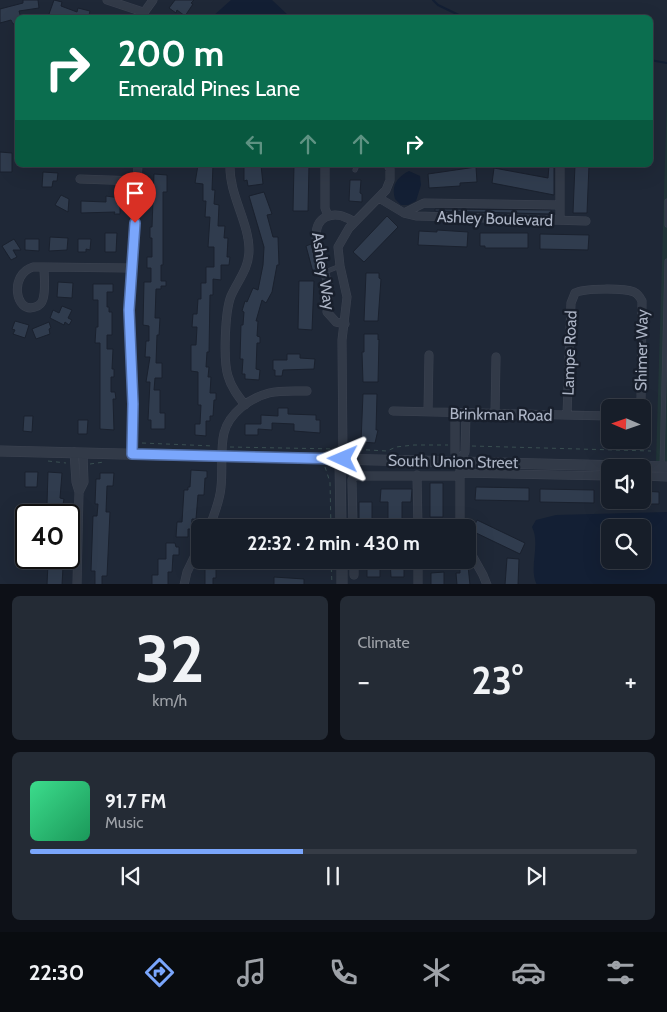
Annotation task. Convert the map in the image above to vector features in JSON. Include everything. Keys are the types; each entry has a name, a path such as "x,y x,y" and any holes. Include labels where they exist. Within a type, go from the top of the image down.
{"street":[{"path":"107,0 141,15 152,0"},
{"path":"132,454 133,404 129,330 138,167"},
{"path":"230,167 231,183 249,249 245,270 232,293 227,312 226,367 230,383 245,405"},
{"name":"Ashley Way","path":"324,167 325,208 328,216"},
{"path":"341,519 342,340 348,296 340,266 338,247 349,228 386,190 390,180 389,167"},
{"path":"560,167 560,220"},
{"path":"80,179 138,181"},
{"name":"Ashley Boulevard","path":"379,198 404,213 417,216 586,221"},
{"name":"Ashley Boulevard","path":"404,213 424,203 560,205"},
{"name":"Ashley Way","path":"345,324 336,322 327,312 329,287 316,241 316,229 319,222 334,214 341,215 355,222"},
{"path":"44,267 44,291 41,302 34,308 24,306 18,296 20,276 28,269 44,267 131,268"},
{"name":"Lampe Road","path":"567,416 570,303 580,290 607,290"},
{"name":"Shimer Way","path":"607,290 634,292 638,294 642,301 641,399"},
{"path":"428,412 429,355"},
{"path":"495,414 496,356"},
{"path":"213,519 221,488 222,451 224,431 227,424 237,411 268,393 307,391"},
{"name":"Brinkman Road","path":"393,411 601,416"},
{"path":"455,413 455,453 460,461"},
{"path":"460,519 460,461 466,446 466,413"},
{"name":"South Union Street","path":"0,451 132,454 222,451 664,467"},
{"path":"77,584 78,492 84,482 78,453"},
{"name":"South Union Street","path":"353,519 353,477 356,475 601,476"},
{"path":"417,475 418,519"},
{"path":"651,476 667,477"},
{"path":"476,562 486,584"},
{"path":"184,584 191,565"},
{"path":"342,569 342,584"},
{"path":"354,569 354,575"},
{"path":"418,569 418,584"}],"lane":[{"path":"667,201 667,225"},
{"path":"664,467 662,436 667,261"},
{"path":"325,272 340,266"},
{"path":"662,436 667,432"}],"path":[{"path":"142,443 222,451 342,455 387,451 396,447 414,445 455,446"},
{"path":"466,446 651,451"},
{"path":"325,464 330,482 331,519"},
{"path":"331,569 332,584"}],"green space":[{"path":"667,94 667,461 656,461"}],"water":[{"path":"231,0 272,0 288,15 214,15"},
{"path":"409,171 420,176 421,185 416,201 408,205 401,205 395,199 394,190 398,179"},
{"path":"667,512 667,584 537,584 534,571 535,541 532,527 536,520 556,515"}],"building":[{"path":"23,0 38,0 39,8 19,11 20,15 15,15 15,24 13,24 11,20 0,23 0,9 23,3"},
{"path":"54,0 62,2 61,6 77,12 78,8 90,11 89,15 49,14"},
{"path":"175,0 194,0 186,15 177,10 176,13 169,8"},
{"path":"0,152 12,153 12,172 0,172"},
{"path":"198,167 213,167 212,190 215,190 214,204 219,205 218,226 225,226 224,238 228,238 227,257 230,257 229,265 221,265 221,280 213,279 213,295 210,295 209,352 207,352 206,367 209,367 208,377 211,377 210,393 216,393 216,400 214,400 213,416 210,416 210,421 206,421 206,436 195,435 195,424 200,424 201,405 198,405 198,372 191,371 191,345 196,345 197,327 192,327 193,314 197,314 198,299 201,299 201,283 206,283 206,267 214,267 214,247 208,247 210,217 205,217 206,201 203,201 203,184 195,183"},
{"path":"244,167 261,167 263,184 248,186 247,180 244,181"},
{"path":"294,167 309,167 308,211 293,211"},
{"path":"476,167 477,182 460,183 460,186 429,188 428,174"},
{"path":"549,167 554,167 554,195 492,183 494,168 548,178"},
{"path":"575,167 589,167 587,213 573,213"},
{"path":"43,172 58,173 57,181 53,181 52,187 42,187"},
{"path":"154,174 167,175 167,192 163,192 163,265 161,265 161,281 166,281 166,286 156,289 155,318 160,318 156,363 162,363 162,378 155,378 154,390 160,390 160,413 165,413 165,429 151,429 151,420 148,420 150,382 146,382 150,357 145,357 146,341 149,341 149,326 143,325 144,282 151,282 151,268 147,268 147,257 152,257 150,227 152,227"},
{"path":"350,180 361,180 360,193 362,194 362,202 349,201"},
{"path":"264,192 272,214 267,215 273,237 278,237 279,265 277,265 272,292 266,303 262,300 256,321 258,321 257,336 260,337 260,343 257,343 256,369 260,370 259,380 245,379 245,374 242,374 243,359 240,359 241,325 243,325 244,312 242,311 245,301 247,302 253,288 258,290 264,247 249,196"},
{"path":"61,195 69,199 68,212 55,205"},
{"path":"106,196 120,198 120,214 114,214 115,212 81,213 81,201 106,202"},
{"path":"435,209 551,210 551,214 435,211"},
{"path":"387,216 398,227 364,262 353,252"},
{"path":"437,230 468,232 467,247 418,245 419,231 437,232"},
{"path":"105,233 117,233 116,252 105,252"},
{"path":"480,233 528,233 528,248 485,248 485,246 480,246"},
{"path":"540,234 589,235 588,250 540,249"},
{"path":"50,237 68,238 67,250 49,251"},
{"path":"14,239 21,250 13,250 17,257 11,260 2,246"},
{"path":"25,239 39,239 39,251 25,250"},
{"path":"78,239 91,239 90,250 86,249 86,252 78,252"},
{"path":"311,244 319,274 314,276 306,246"},
{"path":"366,273 379,273 379,278 381,279 378,321 364,321"},
{"path":"299,281 314,281 312,330 298,329"},
{"path":"58,282 73,283 72,298 57,297"},
{"path":"93,284 113,284 113,292 107,292 107,307 109,307 109,312 112,312 112,335 107,335 107,349 113,349 112,369 114,369 114,377 111,377 111,392 115,392 116,399 113,399 114,430 100,429 100,343 95,343 96,327 98,327 98,300 93,300"},
{"path":"62,306 72,310 68,318 72,320 69,325 65,322 64,325 50,318 53,310 59,313"},
{"path":"15,321 29,325 25,338 13,334 15,330 12,329"},
{"path":"49,322 50,334 36,339 32,329"},
{"path":"364,334 378,334 378,382 363,382 362,352 364,352"},
{"path":"287,354 300,354 300,358 315,359 314,369 283,370 282,376 275,376 273,360 287,360"},
{"path":"363,394 377,394 376,430 378,430 375,443 361,442"},
{"path":"278,408 288,408 288,414 316,415 316,420 320,420 320,433 294,431 294,424 272,423 272,430 258,429 258,435 245,435 245,424 261,424 261,415 278,416"},
{"path":"24,416 33,416 32,432 23,431"},
{"path":"78,420 88,420 87,434 78,434"},
{"path":"191,470 207,471 204,495 198,495 196,519 191,519 191,529 188,529 188,537 176,537 177,522 182,522 184,490 188,490 188,487 190,487"},
{"path":"25,472 38,472 37,487 25,487"},
{"path":"48,472 62,473 60,498 64,499 63,504 47,504"},
{"path":"100,473 114,473 113,486 107,486 106,512 110,512 107,576 102,576 102,584 95,584 95,571 91,571 93,516 97,516 98,504 95,504 96,479 100,479"},
{"path":"430,483 443,483 443,517 430,517"},
{"path":"476,487 529,488 529,501 475,500"},
{"path":"381,489 412,489 411,502 402,502 402,519 388,519 388,502 380,502"},
{"path":"540,489 594,490 594,503 540,502"},
{"path":"651,492 659,492 659,504 651,504"},
{"path":"359,502 372,502 372,519 359,519"},
{"path":"477,520 525,543 520,554 476,533"},
{"path":"166,543 175,543 176,547 179,547 179,555 173,555 172,572 168,572 168,584 152,584 152,575 158,575 158,559 166,559"},
{"path":"507,558 519,559 518,584 505,584"},
{"path":"48,569 63,569 62,584 47,584"},
{"path":"205,569 216,569 216,578 213,578 213,584 205,584"},
{"path":"367,569 380,569 380,577 367,577"},
{"path":"391,569 404,569 404,577 391,577"},
{"path":"460,569 468,569 470,584 457,584 456,573 460,573"},
{"path":"444,572 444,584 431,584 431,573"},
{"path":"274,577 304,579 304,584 274,584"}],"waterway":[{"path":"433,0 438,5 459,15"},
{"path":"653,61 667,63"}],"route":[{"path":"135,223 129,310 133,404 132,454 343,459"}]}
